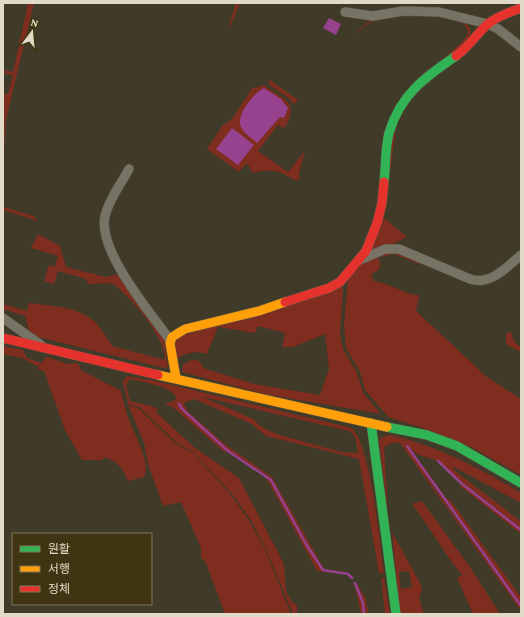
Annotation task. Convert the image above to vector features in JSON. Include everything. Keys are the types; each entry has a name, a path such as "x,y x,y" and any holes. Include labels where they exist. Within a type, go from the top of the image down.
{"street":[{"path":"170,340 185,329 259,311 329,288 340,282 359,260 370,240 381,210 389,134 398,110 407,97 424,78 466,49 488,24 496,18 521,8"},
{"path":"345,12 373,16 403,11 439,12 488,24 498,29 521,46"},
{"path":"129,170 107,209 104,227 105,238 118,265 170,340 176,378"},
{"path":"359,260 385,248 399,249 470,279 482,282 494,276 521,255"},
{"path":"3,318 47,349"},
{"path":"3,338 371,424 410,431 444,441 521,483"},
{"path":"371,424 396,614"}],"shaded area":[{"path":"28,3 34,3 6,120 3,169 3,94 8,94 13,75 3,73 3,70 13,72"},
{"path":"236,3 240,3 230,27 229,26"},
{"path":"408,13 436,14 459,19 467,24 470,30 468,39 458,49 437,64 462,42 468,34 465,25 456,19 427,15 395,17 371,22 354,35 360,28 372,20 384,16"},
{"path":"329,18 341,24 336,35 323,28"},
{"path":"270,80 298,100 296,103 292,103 290,99 271,86 268,82"},
{"path":"264,85 289,104 291,111 286,125 284,128 278,125 258,151 288,172 305,151 299,173 300,179 296,181 285,174 270,170 253,173 247,163 239,172 207,149 223,125 232,119 253,87 255,88","holes":["264,88 287,105 284,118 280,117"]},
{"path":"264,88 281,99 288,108 284,118 280,117 257,143 244,132 240,122 246,105"},
{"path":"397,119 384,218 407,237 387,247 367,251"},
{"path":"232,128 254,145 238,165 216,149"},
{"path":"3,207 34,216 38,221 3,210"},
{"path":"38,234 60,246 66,267 106,277 119,274 164,339 168,367 164,368 38,337 29,330 25,316 3,309 3,304 27,311 29,303 73,310 82,313 96,323 112,346 165,360 164,351 160,340 146,318 128,297 112,283 88,284 86,279 58,271 54,284 44,281 49,265 55,267 58,256 31,248"},
{"path":"393,250 422,261 419,264 394,254 380,257 378,258 380,264 379,268 371,275 374,281 386,284 410,294 419,295 416,311 487,377 521,399 521,475 471,447 420,427 388,417 365,390 360,372 346,348 344,324 348,280 358,264"},
{"path":"342,282 343,290 340,334 343,349 356,371 364,394 381,414 264,394 182,372 183,365 189,361 195,360 202,364 203,368 254,384 320,395 329,369 325,334 293,347 282,347 285,333 258,326 255,333 218,327 207,354 199,352 191,353 175,360 175,338"},
{"path":"511,332 514,341 521,348 521,352 506,344 506,333"},
{"path":"3,346 23,350 27,358 41,363 47,357 68,364 78,363 81,370 121,391 128,416 146,465 144,477 128,481 124,472 119,466 113,461 104,457 102,460 82,460 65,430 44,371 37,369 39,367 22,358 3,354"},
{"path":"127,376 155,381 352,428 359,439 370,475 384,573 379,573 359,459 266,436 252,424 194,399 184,403 187,411 226,445 272,477 325,570 307,543 272,479 228,450 182,409 180,404 181,409 227,451 224,452 174,408 164,404 174,401 176,398 170,390 130,379 126,385 130,401 158,409 156,412 195,448 239,478 284,564 286,591 292,602 297,605 297,614 293,614 266,549 250,519 232,494 192,451 177,443 139,407 128,404 123,382","holes":["203,397 349,431 355,436 358,453 341,452 276,434 260,426 253,419"]},
{"path":"128,405 138,408 176,444 192,452 231,495 248,519 265,549 291,614 225,614 206,563 201,557 201,548 181,502 163,506 148,464 144,443"},
{"path":"391,435 425,445 458,459 521,493 521,503 452,466 455,471 518,519 521,523 521,529 438,461 417,454 407,446 436,490 521,608 521,611 400,443 392,443 384,447 388,512 379,440 384,436"},
{"path":"422,467 425,468 446,498 451,501 521,597 521,606"},
{"path":"260,472 271,480 306,544 324,572 317,571 268,481"},
{"path":"461,483 521,531 521,534 460,486"},
{"path":"422,501 472,570 500,614 473,614 457,578 462,575 412,504"},
{"path":"392,532 422,589 419,598 424,614 400,614","holes":["409,571 412,587 401,589 399,572"]},
{"path":"381,578 384,578 390,614 385,614"},
{"path":"354,581 362,600 364,614 361,614"},
{"path":"356,582 366,599 368,614 365,614 364,602"}],"waterway":[{"path":"179,404 182,409 228,451 271,480 306,544 323,570 348,574 352,578"},
{"path":"407,446 521,606"},
{"path":"438,461 461,483 521,530"},
{"path":"355,583 363,603 364,614"}],"traffic: fast":[{"path":"384,182 389,133 400,108 415,88 456,56"},
{"path":"371,423 396,614"},
{"path":"387,427 427,435 457,446 521,483"}],"traffic: slow":[{"path":"176,378 170,343 172,337 185,329 259,311 285,302"},
{"path":"158,375 387,427"}],"traffic: jam":[{"path":"456,56 489,23 500,16 521,8"},
{"path":"285,302 329,288 340,282 366,251 377,223 382,203 384,182"},
{"path":"3,338 158,375"}]}
